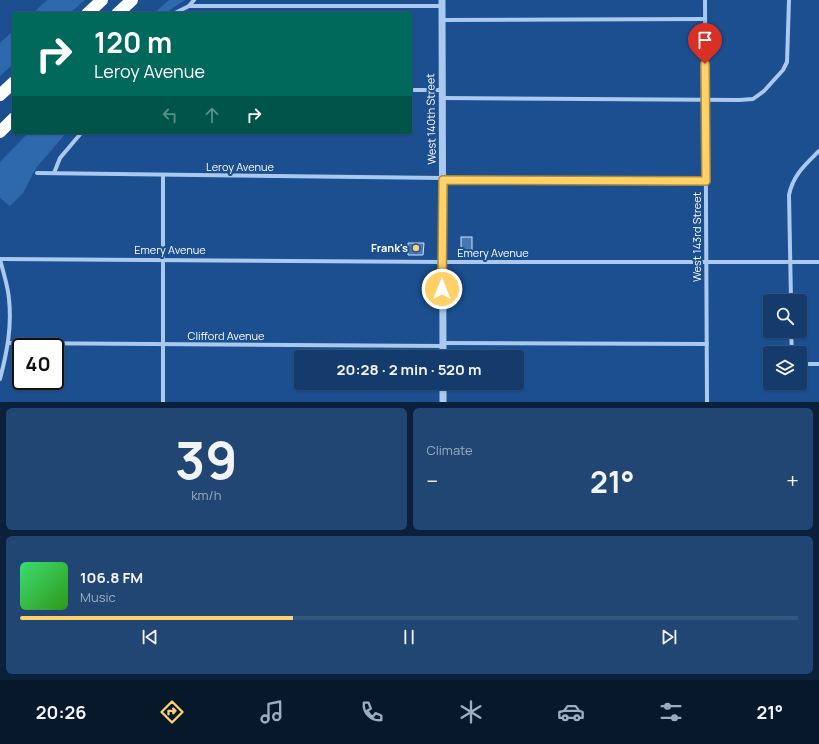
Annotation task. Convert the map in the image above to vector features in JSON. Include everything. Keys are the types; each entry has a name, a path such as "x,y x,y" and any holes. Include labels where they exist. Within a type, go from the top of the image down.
{"highway":[{"path":"89,12 102,0"},
{"path":"119,12 132,0"},
{"path":"0,85 12,75"},
{"path":"0,95 12,84"},
{"path":"0,124 12,113"},
{"path":"0,132 12,120"}],"street":[{"path":"177,12 189,6 194,0"},
{"name":"West 143rd Street","path":"705,0 707,402"},
{"path":"442,98 753,99 764,91 783,70 787,62 788,0"},
{"path":"189,6 442,3"},
{"name":"West 140th Street","path":"442,3 441,90 443,179 443,350"},
{"path":"442,20 705,19"},
{"path":"412,90 441,90"},
{"path":"54,173 60,158 80,134"},
{"path":"791,294 789,195 791,185 796,174 819,151"},
{"name":"Leroy Avenue","path":"37,173 163,176 706,181"},
{"path":"163,176 163,402"},
{"path":"0,259 9,297 9,343 0,379"},
{"name":"Emery Avenue","path":"0,259 442,262 819,262"},
{"name":"Clifford Avenue","path":"9,343 163,345 706,344"},
{"path":"807,364 819,364"},
{"path":"443,390 443,402"}],"shaded area":[{"path":"47,0 85,0 71,12 34,12"},
{"path":"169,0 185,0 167,12 155,12"},
{"path":"12,32 12,65 0,76 0,43"},
{"path":"27,134 65,134 36,168 23,193 10,206 0,198 0,162"}],"building":[{"path":"461,237 472,237 472,255 461,255"},
{"name":"Frank's","path":"408,243 424,243 423,255 408,255"}],"place":[{"name":"Frank's","path":"416,248"}],"route":[{"path":"442,289 443,180 706,181 705,64"}]}
